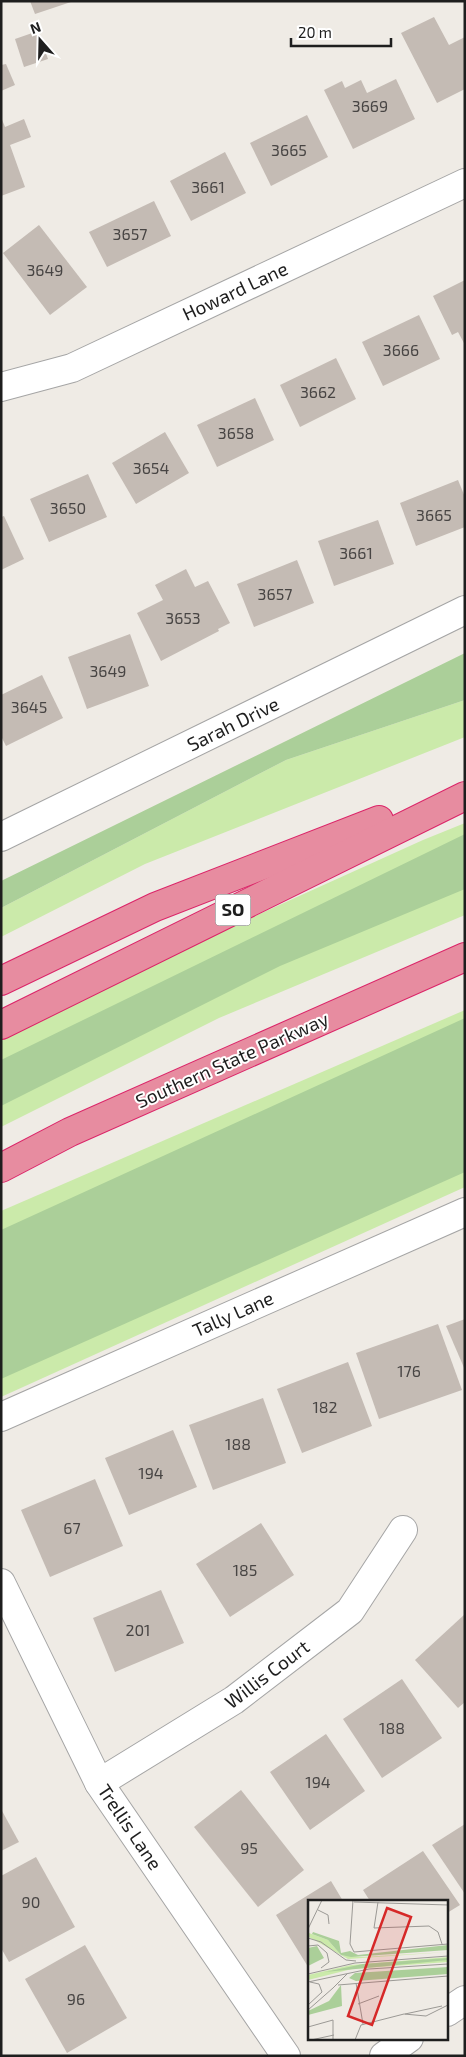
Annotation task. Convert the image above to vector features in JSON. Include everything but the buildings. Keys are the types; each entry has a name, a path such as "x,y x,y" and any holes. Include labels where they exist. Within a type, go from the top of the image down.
{"highway":[{"path":"1,982 155,907 465,787"},
{"name":"SO","path":"1,1025 465,796"},
{"name":"Southern State Parkway","path":"1,1168 70,1132 465,957"}],"street":[{"name":"Howard Lane","path":"1,387 72,368 465,182"},
{"name":"Sarah Drive","path":"1,837 465,610"},
{"name":"Tally Lane","path":"1,1417 465,1212"},
{"name":"Willis Court","path":"99,1783 234,1700 350,1611 403,1530"},
{"name":"Trellis Lane","path":"1,1583 99,1783 286,2056"},
{"path":"448,2011 465,2000"},
{"path":"384,2056 406,2040"}],"green space":[{"path":"465,653 465,700 286,760 1,908 1,881"},
{"path":"465,700 465,737 145,864 1,937 1,908 286,760"},
{"path":"465,823 465,915 219,1018 1,1127 1,1041 178,951 423,840"},
{"path":"465,834 465,889 280,966 1,1106 1,1060"},
{"path":"465,1010 465,1187 1,1397 1,1211"},
{"path":"465,1018 465,1172 1,1379 1,1230"}]}
